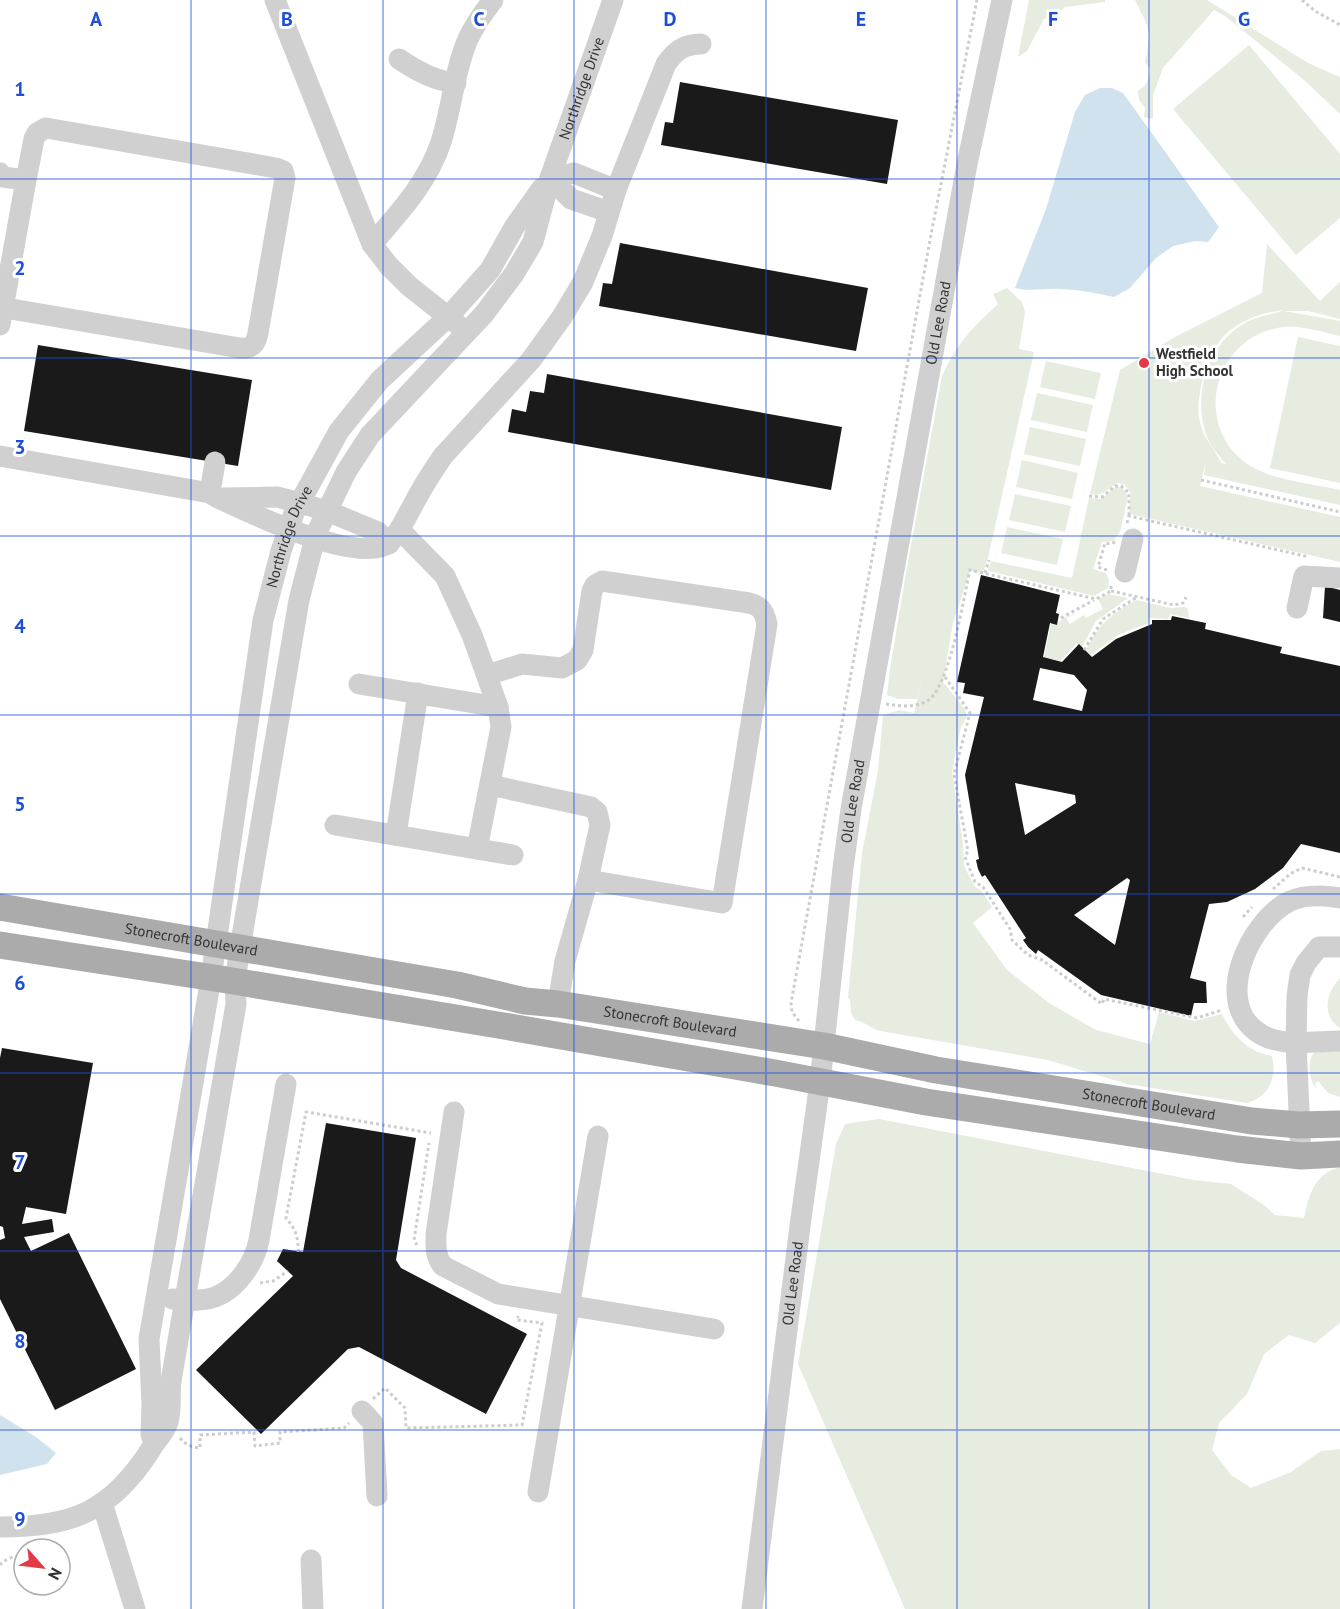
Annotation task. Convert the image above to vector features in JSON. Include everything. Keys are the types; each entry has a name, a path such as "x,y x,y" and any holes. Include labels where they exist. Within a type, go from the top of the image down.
{"main road":[{"name":"Stonecroft Boulevard","path":"0,907 457,985 525,1001 558,1004 811,1044 936,1070 1252,1121 1299,1125 1340,1124"},
{"name":"Stonecroft Boulevard","path":"0,945 699,1059 926,1101 1238,1149 1301,1156 1340,1154"}],"street":[{"path":"275,0 372,244 388,265 409,286 449,316 466,333"},
{"path":"372,244 410,201 428,171 441,143 467,41 493,0"},
{"name":"Northridge Drive","path":"228,946 298,600 315,539 346,472 370,435 484,314 514,274 533,242 550,178 613,0"},
{"name":"Old Lee Road","path":"752,1609 820,1082 811,1044 843,868 851,808 965,176 1002,0"},
{"path":"214,495 315,539 372,550 394,537 443,456 531,360 562,317 587,273 602,236 616,190 666,64 678,50 700,44"},
{"path":"399,59 423,74 444,82 456,83"},
{"path":"46,128 283,171 285,178 258,333 254,344 251,347 240,348 1,313 26,180 34,139 37,133 46,128"},
{"path":"0,173 3,177 26,180"},
{"path":"550,178 574,173 616,190"},
{"path":"550,178 571,199 609,212"},
{"name":"Northridge Drive","path":"223,980 263,620 289,529 300,503 339,431 380,380 449,316 490,270 515,226 550,178"},
{"path":"0,456 214,495 277,497 300,503 394,537 445,576 472,635 487,675 498,706 501,727 477,849"},
{"path":"214,495 215,462"},
{"path":"1125,572 1133,539"},
{"path":"1297,608 1304,576 1340,578"},
{"path":"487,675 522,664 562,668 571,665 583,650 592,591 595,585 602,581 749,603 758,605 765,612 767,624 722,903 588,880"},
{"path":"359,684 498,706"},
{"path":"396,835 418,693"},
{"path":"490,785 591,807 597,812 600,825 588,880 565,961 558,1004"},
{"path":"335,825 513,855"},
{"path":"1340,898 1325,895 1311,896 1289,902 1269,916 1246,952 1236,989 1237,1002 1245,1017 1263,1035 1296,1042 1340,1041"},
{"path":"1301,1156 1296,1042 1300,975 1319,947 1340,947"},
{"path":"154,1443 151,1434 149,1339 223,980"},
{"path":"0,1527 50,1525 79,1517 102,1503 132,1477 169,1422 170,1389 236,1004 223,980"},
{"path":"157,1297 185,1300 213,1298 223,1293 242,1276 258,1250 286,1084"},
{"path":"454,1112 436,1234 438,1260 443,1266 498,1294 714,1329"},
{"path":"538,1492 598,1136"},
{"path":"362,1411 373,1423 377,1496"},
{"path":"102,1503 135,1609"},
{"path":"311,1560 313,1609"}],"path":[{"path":"811,1044 792,1012 791,1003 976,0"},
{"path":"1302,0 1315,11 1340,25"},
{"path":"1201,480 1340,512"},
{"path":"1089,496 1102,497 1114,486 1121,486 1129,493 1129,516"},
{"path":"985,573 989,560"},
{"path":"870,703 914,707 930,700 945,677 970,570"},
{"path":"1111,591 1174,605 1183,603 1186,597"},
{"path":"1084,650 1103,619 1137,597"},
{"path":"1060,618 1095,599"},
{"path":"945,677 970,713 954,774 968,851 965,857 975,882 982,887 1010,929 1012,940 1028,955 1042,960 1102,1004 1104,999 1197,1018 1226,1008"},
{"path":"298,1252 299,1245 295,1230 286,1218 306,1112 431,1132 414,1240 420,1249"},
{"path":"257,1283 273,1281 288,1271"},
{"path":"178,1431 184,1443 191,1447 200,1448 200,1435 254,1432 255,1446 280,1443 280,1432 344,1428 385,1388 405,1408 406,1428 522,1425 542,1323 517,1320 518,1312"}],"shaded area":[{"path":"1029,0 1105,0 1105,2 1065,7 1056,15 1044,19 1027,51 1018,57"},
{"path":"1135,0 1207,0 1308,63 1340,77 1340,114 1304,80 1225,16 1214,10 1163,68 1153,95 1153,119 1144,117 1145,108 1139,100 1138,91 1149,76 1150,69 1145,62 1149,36"},
{"path":"1249,45 1340,154 1340,218 1296,255 1173,109"},
{"path":"1267,244 1320,301 1340,282 1340,319 1308,311 1284,311 1340,321 1340,336 1307,328 1281,327 1253,337 1237,350 1225,366 1218,385 1216,404 1218,424 1227,443 1241,459 1251,466 1275,476 1340,490 1340,505 1204,475 1206,460 1200,486 1340,517 1340,562 1130,514 1131,494 1125,485 1118,483 1099,495 1090,494 1120,370 1173,338 1262,293","holes":["1284,310 1245,323 1220,344 1212,358 1202,389 1201,405 1207,437 1226,464 1221,463 1203,432 1199,418 1199,396 1209,360 1221,340 1234,327 1254,317"]},
{"path":"1007,288 1022,302 1025,312 1019,349 1034,352 988,558 983,573 970,571 953,623 943,682 965,709 967,717 961,727 952,772 964,866 975,887 981,890 992,907 973,923 1007,970 1049,1003 1096,1030 1150,1044 1159,1012 1195,1021 1222,1014 1242,1041 1255,1051 1272,1056 1273,1072 1270,1086 1261,1096 1247,1103 1127,1084 1048,1060 880,1031 855,1020 851,1013 848,998 862,853 878,771 883,715 900,710 914,713 923,676 917,699 898,699 887,695 907,567 942,376 953,354 966,337 998,304 993,294"},
{"path":"1298,337 1340,346 1340,483 1270,468"},
{"path":"1046,361 1101,373 1095,399 1040,387"},
{"path":"1037,393 1093,405 1087,432 1031,420"},
{"path":"1030,427 1086,439 1080,466 1024,454"},
{"path":"1022,460 1078,473 1072,499 1016,487"},
{"path":"1116,487 1122,487 1128,497 1120,532 1113,541 1102,542 1093,569 1106,573 1109,580 1108,588 1094,596 988,571 991,561 1072,578 1089,498 1101,499"},
{"path":"1015,494 1071,506 1065,532 1009,520"},
{"path":"1007,527 1063,539 1057,565 1001,553"},
{"path":"1108,594 1128,598 1096,621 1082,647 1077,643 1060,661 1044,657 1051,623 1057,625 1063,618 1083,611 1066,618 1070,624 1084,615 1086,618 1103,609 1098,599"},
{"path":"1136,600 1171,608 1185,607 1188,609 1189,618 1170,614 1168,619 1150,618 1149,623 1118,635 1091,655 1086,650 1101,626 1112,615"},
{"path":"1340,978 1340,1028 1330,1017 1328,1004 1331,990"},
{"path":"1340,1049 1340,1097 1328,1093 1318,1081 1315,1084 1316,1089 1312,1080 1310,1060 1315,1051"},
{"path":"879,1119 1194,1180 1231,1184 1264,1205 1275,1215 1304,1218 1314,1186 1324,1175 1340,1167 1340,1323 1315,1343 1289,1335 1264,1354 1247,1394 1219,1423 1212,1450 1231,1475 1251,1488 1291,1472 1321,1451 1340,1449 1340,1609 905,1609 798,1364 836,1144 845,1124"}],"water":[{"path":"1100,88 1112,88 1123,93 1219,227 1208,242 1196,241 1173,246 1156,258 1130,288 1114,297 1069,289 1015,288 1046,209 1075,112 1085,95"},
{"path":"0,1415 36,1437 56,1453 47,1464 0,1475"}],"building":[{"path":"680,82 898,120 887,184 661,145 665,122 673,123"},
{"path":"620,243 868,288 856,351 599,306 603,283 612,284"},
{"path":"38,345 252,380 238,466 24,431"},
{"path":"547,374 842,427 831,490 508,432 512,409 526,412 530,391 544,393"},
{"path":"981,575 1060,595 1056,613 1059,614 1057,625 1050,623 1043,657 1062,662 1079,644 1092,657 1116,639 1152,624 1152,620 1171,620 1172,616 1206,623 1205,629 1282,647 1280,653 1340,666 1340,853 1301,844 1283,868 1255,889 1227,902 1209,904 1190,978 1206,982 1207,1003 1194,1003 1191,1016 1101,995 1038,950 1036,954 1028,947 1023,940 1026,938 985,875 982,877 978,869 976,860 979,859 965,775 984,697 963,693 965,683 957,682","holes":["1040,668 1074,675 1087,690 1082,711 1033,700","1015,783 1075,795 1076,803 1025,835","1127,878 1130,880 1115,945 1074,915"]},
{"path":"1325,586 1340,590 1340,622 1323,618"},
{"path":"2,1048 93,1063 66,1214 26,1207 22,1224 52,1219 54,1232 24,1237 31,1251 69,1233 136,1369 55,1410 0,1299 0,1240 5,1238 3,1227 0,1226 0,1058"},
{"path":"326,1123 416,1138 396,1260 401,1268 527,1334 486,1414 359,1347 348,1349 261,1434 196,1370 293,1276 277,1261 283,1249 303,1252"}],"place":[{"name":"Westfield High School","path":"1144,363"}]}
